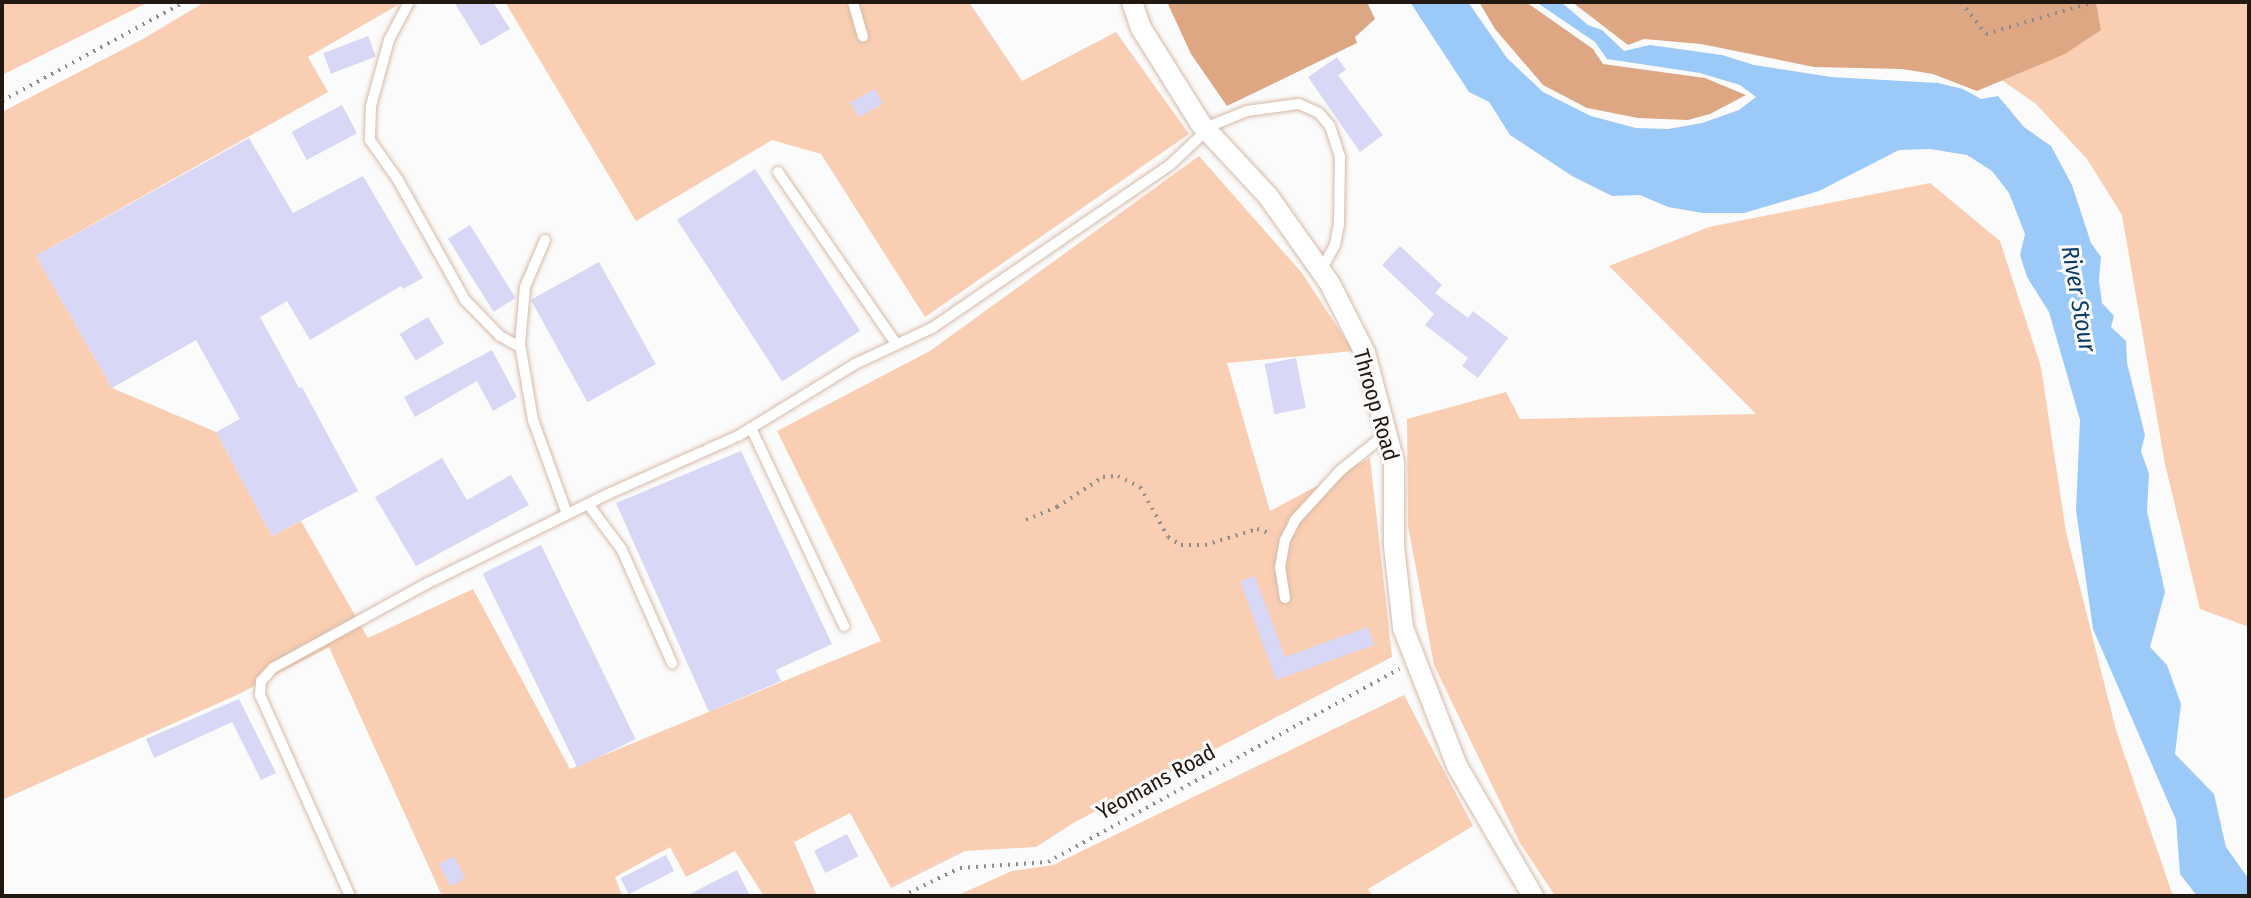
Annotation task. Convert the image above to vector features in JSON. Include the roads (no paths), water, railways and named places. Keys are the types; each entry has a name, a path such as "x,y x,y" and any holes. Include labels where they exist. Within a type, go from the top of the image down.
{"street":[{"name":"Throop Road","path":"1132,2 1141,28 1206,129 1268,196 1321,270 1365,353 1394,462 1394,546 1403,628 1457,766 1533,896"}],"lane":[{"path":"409,2 389,40 371,106 370,140 398,180 465,300 500,336 520,347"},
{"path":"853,2 863,37"},
{"path":"350,896 260,695 261,681 281,663 338,630 567,514 751,428 896,344 932,328 1170,165 1206,129 1247,111 1299,104 1319,113 1330,126 1340,157 1339,224 1335,245 1321,270"},
{"path":"778,172 896,344"},
{"path":"545,240 525,287 520,347 533,420 567,514"},
{"path":"751,428 844,626"},
{"path":"1285,598 1280,568 1285,540 1295,520 1320,492 1386,434"},
{"path":"588,504 622,550 672,663"}],"water":[{"name":"River Stour","path":"1410,2 1468,2 1507,58 1543,92 1591,116 1636,128 1668,129 1702,123 1739,110 1756,97 1740,85 1700,73 1607,59 1595,42 1536,2 1561,2 1588,25 1602,30 1624,51 1650,45 1722,55 1754,65 1831,77 1938,83 1963,89 1981,99 1998,96 2024,127 2051,146 2072,185 2091,243 2101,257 2099,280 2102,303 2114,316 2111,327 2126,341 2127,363 2145,435 2141,451 2149,474 2147,511 2165,592 2150,647 2167,665 2181,704 2175,754 2214,794 2226,847 2248,878 2249,896 2197,896 2180,874 2176,820 2093,629 2076,510 2080,420 2049,312 2027,277 2020,255 2025,234 2009,193 1992,171 1967,155 1930,149 1899,150 1819,191 1744,213 1703,213 1668,207 1640,195 1612,196 1572,176 1510,135 1489,102 1469,92"}]}
